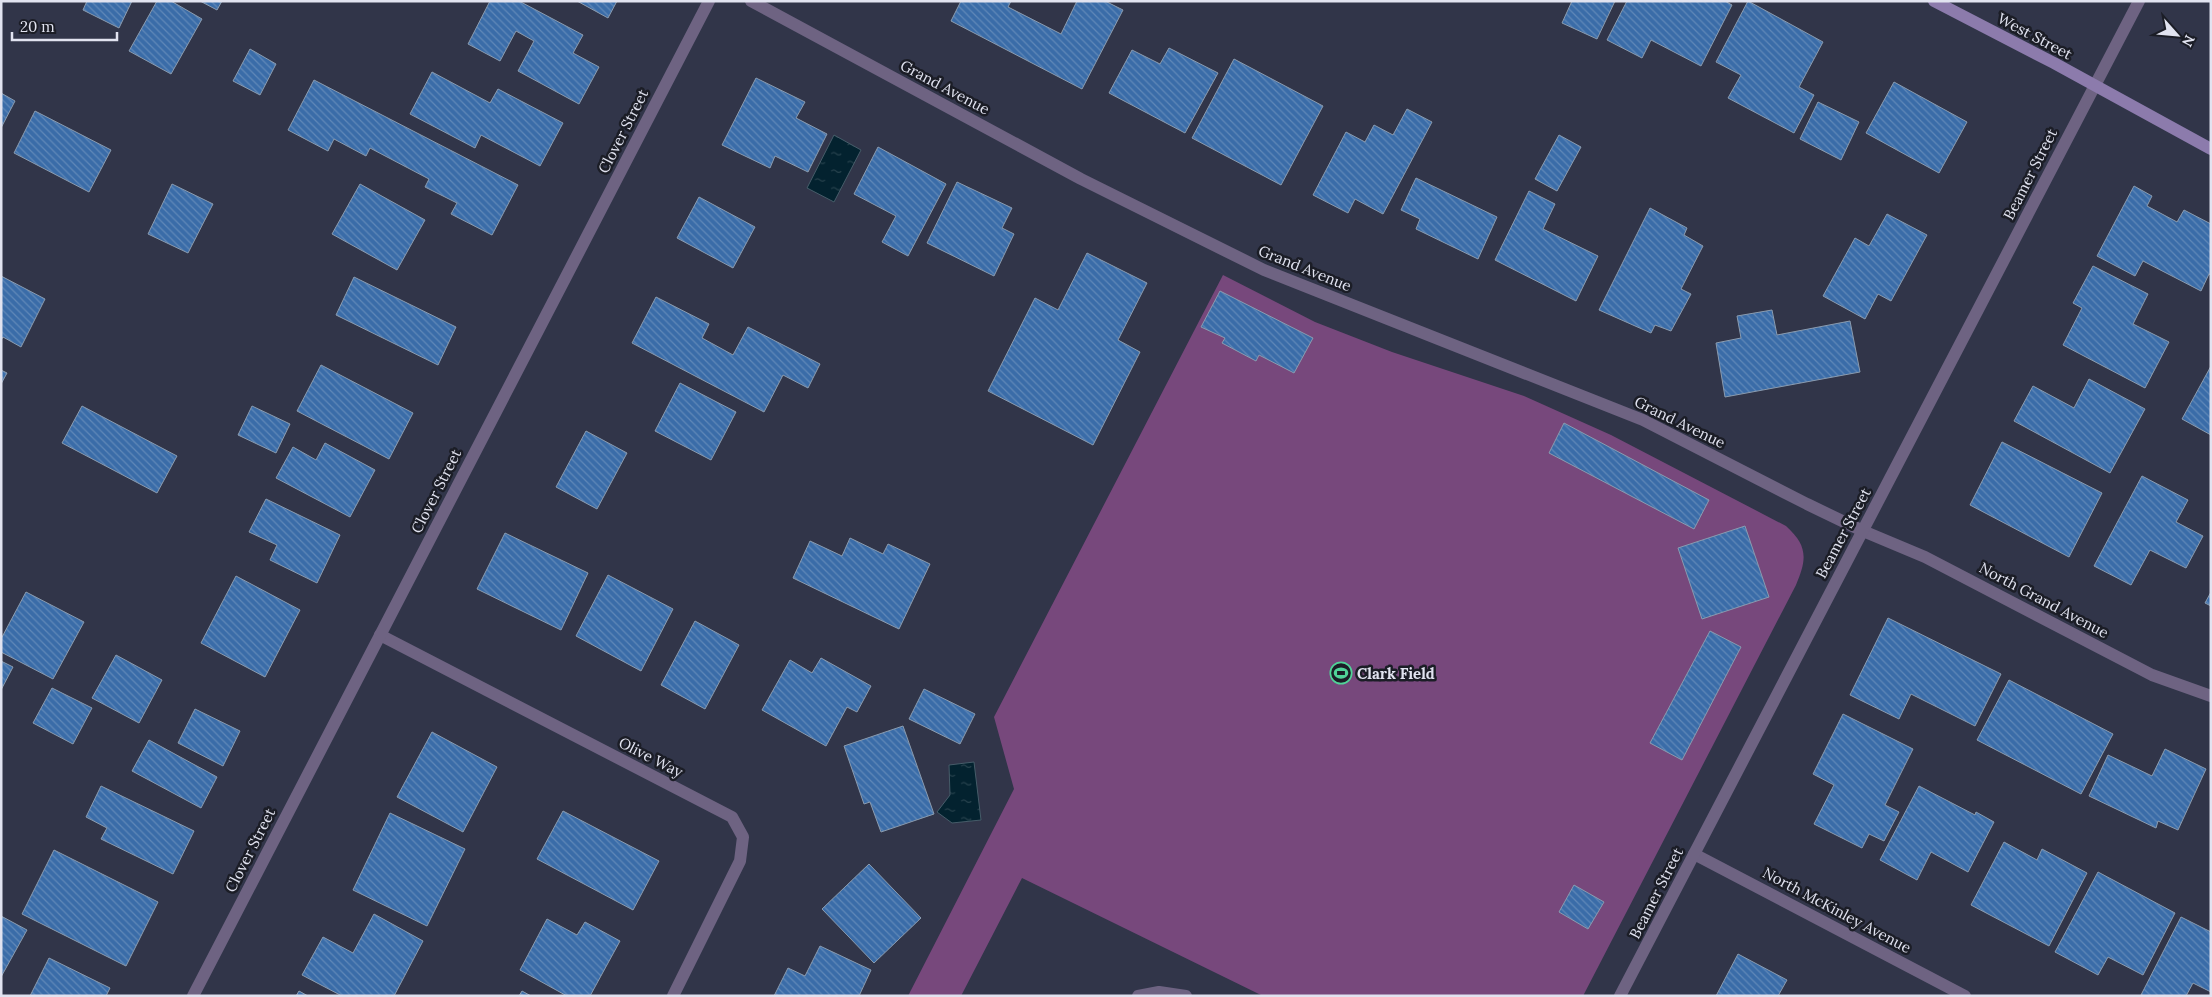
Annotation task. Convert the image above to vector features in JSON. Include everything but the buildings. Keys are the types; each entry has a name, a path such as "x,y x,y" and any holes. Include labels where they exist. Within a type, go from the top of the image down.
{"main road":[{"name":"West Street","path":"1934,1 2211,149"}],"street":[{"name":"Clover Street","path":"193,996 709,1"},
{"name":"Grand Avenue","path":"751,1 1081,179 1264,270 1643,420 1862,531"},
{"name":"Beamer Street","path":"1620,996 2139,1"},
{"name":"North Grand Avenue","path":"1862,531 1925,557 2152,675 2211,696"},
{"name":"Olive Way","path":"380,635 732,817 743,837 740,861 673,996"},
{"name":"North McKinley Avenue","path":"1694,854 1965,996"},
{"path":"1138,996 1159,992 1186,996"}],"shaded area":[{"name":"Clark Field","path":"1223,275 1315,322 1392,352 1524,396 1611,435 1786,526 1802,547 1802,568 1796,585 1583,996 1263,996 1022,878 961,996 908,996 1014,789 994,717"}],"water":[{"path":"834,135 861,150 834,202 807,188"},
{"path":"974,762 981,820 952,823 937,812 950,795 949,765"}],"place":[{"name":"Clark Field","path":"1341,673"}]}
